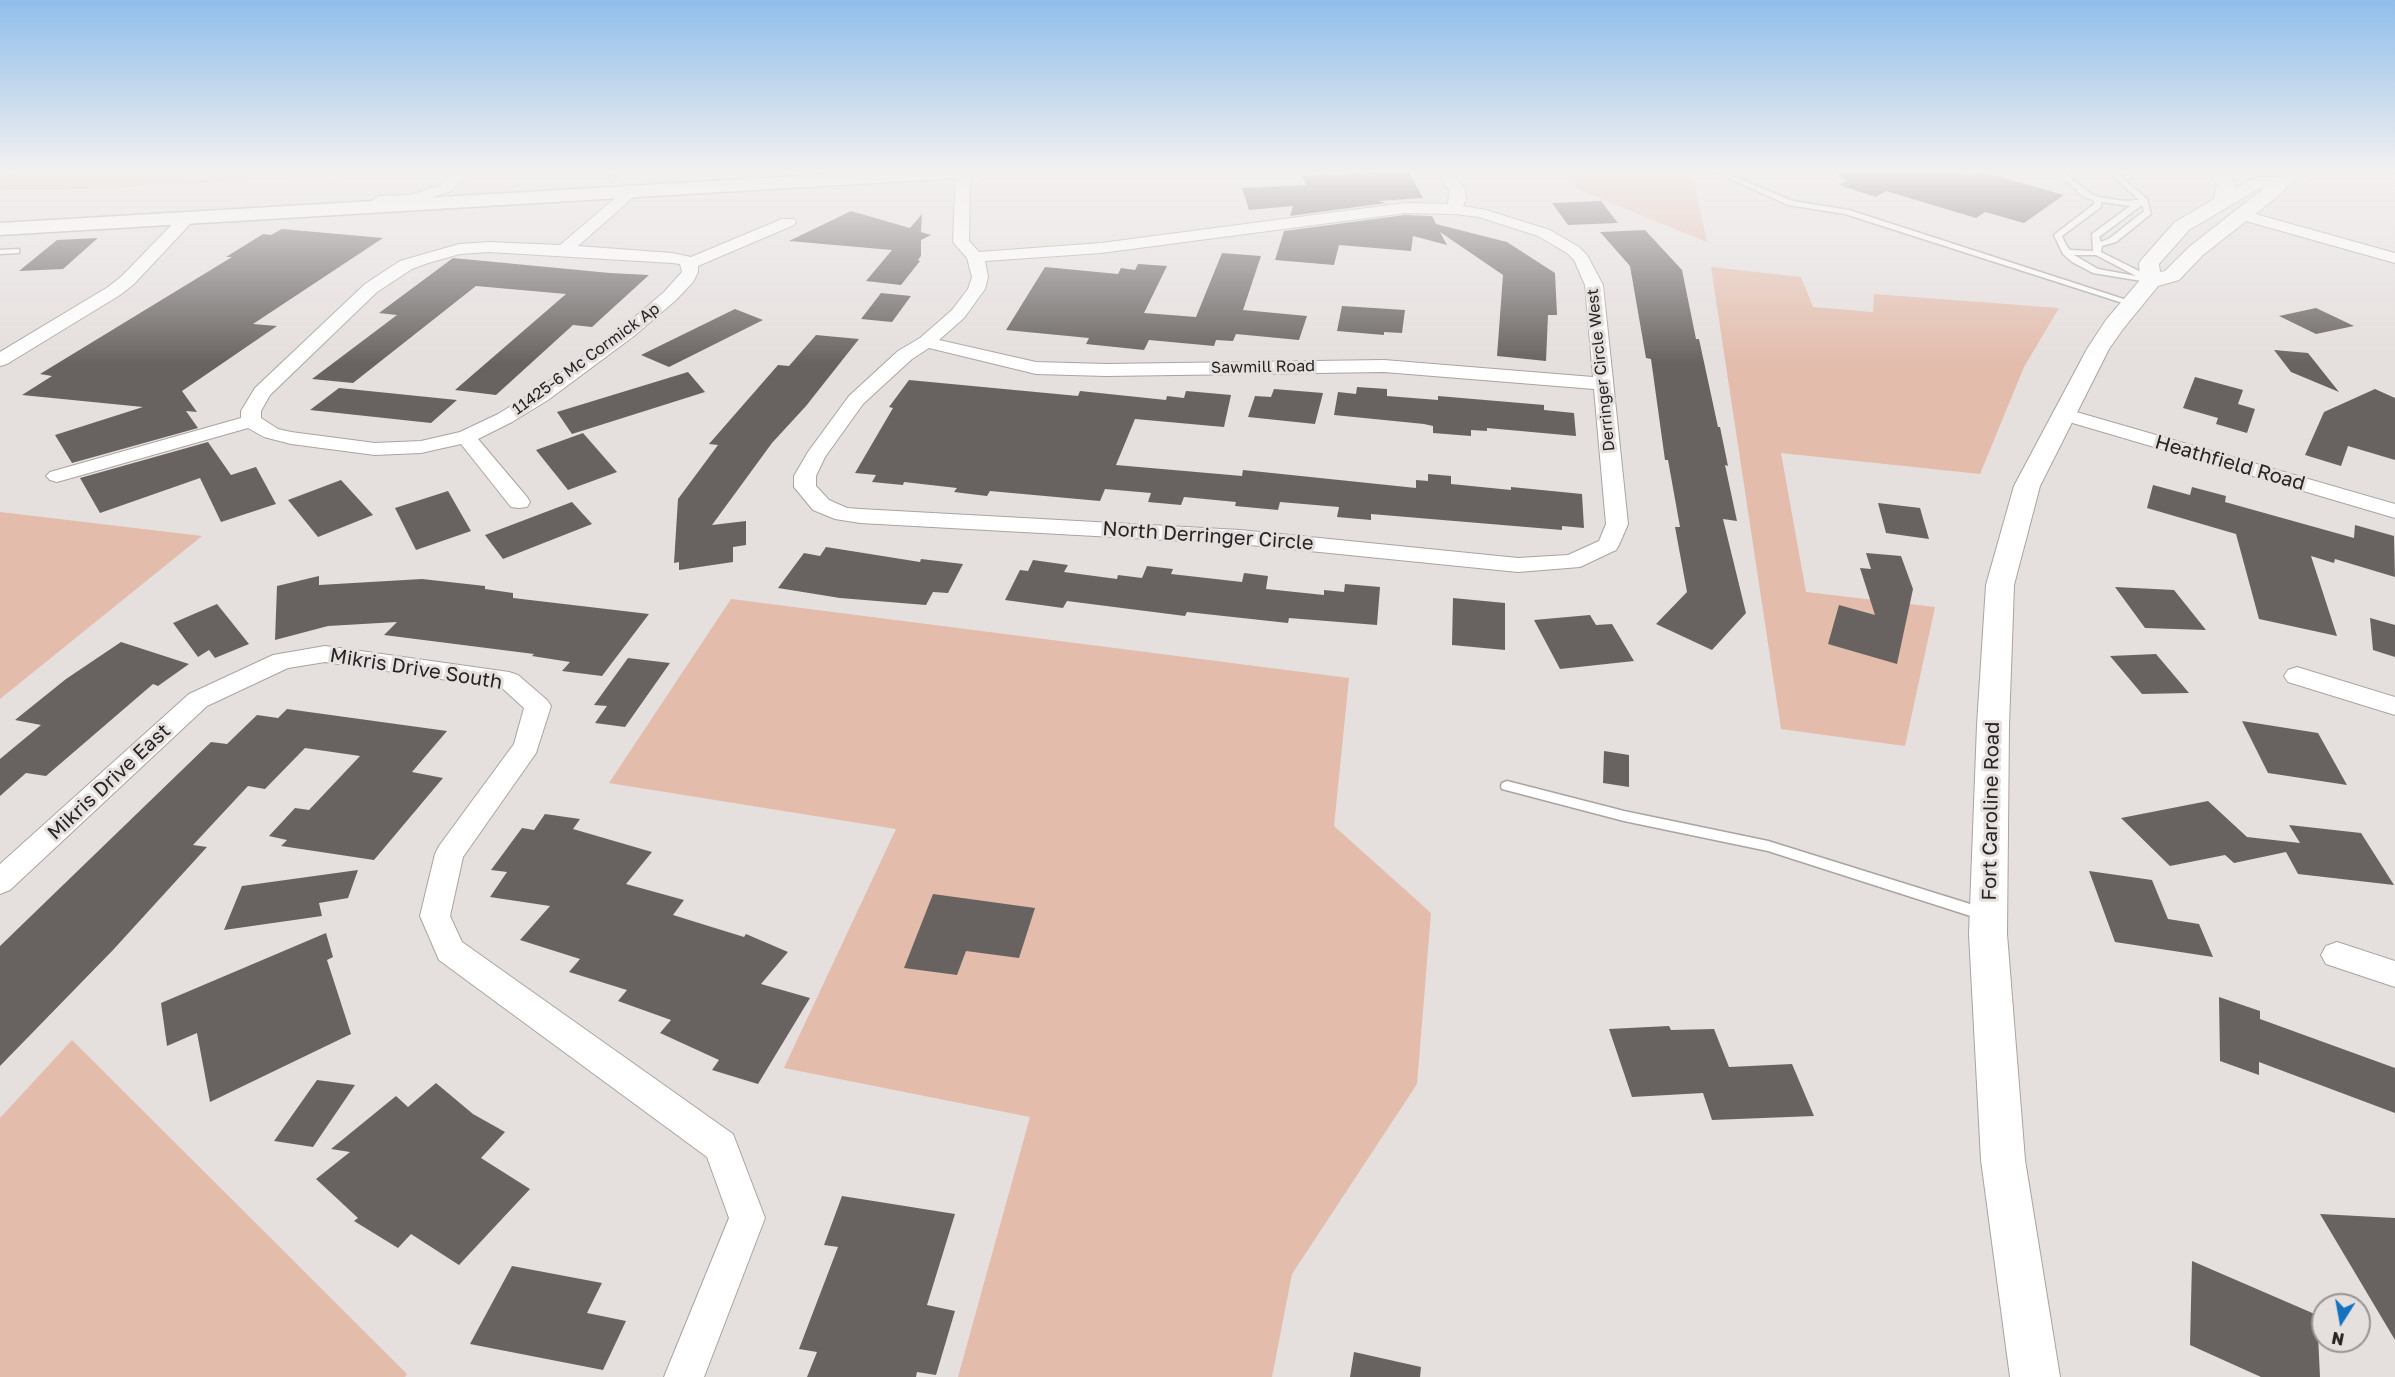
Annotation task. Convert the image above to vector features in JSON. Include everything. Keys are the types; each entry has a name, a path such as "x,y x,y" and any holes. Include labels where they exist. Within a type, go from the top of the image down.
{"street":[{"path":"0,360 114,291 128,280 171,235"},
{"path":"545,249 559,235"},
{"path":"564,250 581,235"},
{"path":"57,476 251,421 251,411 262,392 331,324 390,274 422,259 459,249 545,249 672,258 685,260 689,264 757,235"},
{"path":"926,342 958,314 976,289 980,277 975,257 961,242 961,235"},
{"name":"Derringer Circle West","path":"975,257 1101,248 1194,235"},
{"name":"Derringer Circle West","path":"1547,235 1563,243 1581,258 1594,285 1617,524 1608,545 1572,562"},
{"name":"Fort Caroline Road","path":"2151,281 2149,262 2174,235"},
{"name":"Fort Caroline Road","path":"2035,1377 2003,1160 1989,916 1993,725 2000,585 2027,486 2098,350 2114,325 2151,281 2172,276 2196,251 2216,235"},
{"path":"2314,235 2395,258"},
{"name":"11425-6 Mc Cormick Ap","path":"251,421 271,433 291,438 375,449 421,447 466,437 506,418 541,396 628,332 670,297 687,278 690,272 689,264"},
{"name":"Sawmill Road","path":"926,342 1036,368 1106,370 1383,366 1603,384"},
{"name":"North Derringer Circle","path":"926,342 905,356 856,400 815,456 805,476 805,487 822,505 843,514 1240,537 1518,565 1572,562"},
{"name":"Heathfield Road","path":"2066,415 2395,511"},
{"path":"466,437 519,502"},
{"name":"Mikris Drive South","path":"221,688 282,661 325,654 509,681 538,706 527,746 449,854 435,916 450,951 721,1146 747,1218 684,1377"},
{"path":"2297,676 2395,706"},
{"name":"Mikris Drive East","path":"0,882 198,700 221,688"},
{"path":"2337,955 2395,974"}],"lane":[{"path":"1919,235 2132,303"},
{"path":"2058,235 2066,252 2074,260 2096,271 2151,281"},
{"path":"2096,235 2098,249 2151,281"},
{"path":"2066,252 2098,249 2120,235"},
{"path":"0,252 16,251"},
{"path":"1507,786 1624,816 1767,846 1989,916"}],"shaded area":[{"path":"1690,235 1706,235 1707,242"},
{"path":"1711,267 1801,277 1813,307 1873,312 1874,294 2059,308 2024,367 1980,474 1781,453 1806,592 1935,607 1905,746 1781,729"},
{"path":"0,512 202,536 0,699"},
{"path":"731,599 1349,678 1334,826 1431,913 1417,1084 1292,1274 1272,1377 958,1377 1030,1117 784,1068 896,829 609,783"},
{"path":"72,1040 407,1374 405,1377 0,1377 0,1118"}],"building":[{"path":"261,235 352,235 383,238 253,324 277,326 182,391 197,412 186,411 198,428 72,463 55,435 143,407 22,395 52,376 40,374 232,257 226,257"},
{"path":"801,235 930,235 921,240 921,256 918,260 920,261 901,285 866,281 892,250 789,241"},
{"path":"1283,235 1442,235 1447,245 1413,236 1411,251 1339,245 1334,265 1275,260"},
{"path":"1445,235 1480,235 1507,242 1555,273 1557,315 1548,315 1546,361 1497,356 1503,275"},
{"path":"1603,235 1650,235 1682,270 1696,339 1699,339 1718,427 1720,427 1728,466 1725,465 1737,521 1723,519 1746,613 1712,650 1656,624 1687,592 1675,527 1680,527 1668,460 1665,460 1651,359 1646,358 1630,266"},
{"path":"98,238 63,269 19,271 57,240"},
{"path":"1222,253 1261,256 1243,310 1307,316 1299,340 1236,334 1233,341 1216,340 1214,346 1149,340 1144,350 1086,344 1089,338 1006,330 1045,267 1118,274 1121,268 1135,270 1138,264 1167,266 1144,313 1196,317"},
{"path":"453,258 649,275 592,327 573,325 496,395 455,390 566,294 476,286 353,383 312,379 397,315 379,313"},
{"path":"881,293 911,296 892,322 861,319"},
{"path":"1342,306 1405,310 1402,333 1384,332 1384,335 1337,331"},
{"path":"2316,308 2354,326 2316,334 2279,316"},
{"path":"735,309 763,320 669,367 641,355"},
{"path":"816,335 859,339 806,406 772,443 712,525 746,521 746,545 733,547 733,562 679,570 679,562 674,563 678,499 718,445 709,444 778,365 789,366"},
{"path":"2274,350 2308,353 2339,392 2291,372"},
{"path":"688,372 705,392 572,434 557,412"},
{"path":"2195,377 2243,390 2238,404 2255,409 2247,433 2216,424 2218,418 2183,408"},
{"path":"909,380 1078,396 1080,391 1166,400 1167,396 1184,398 1186,391 1231,395 1224,427 1135,419 1116,465 1242,476 1243,470 1416,488 1416,480 1428,481 1428,474 1451,476 1451,484 1582,494 1584,528 1562,526 1562,530 1371,514 1371,520 1337,517 1339,507 1280,502 1278,510 1235,506 1236,502 1184,497 1181,505 1148,502 1151,493 1105,489 1100,501 990,491 987,496 954,492 957,488 904,482 903,485 872,482 876,475 855,473 893,408 889,407"},
{"path":"1357,387 1387,389 1387,396 1438,400 1438,396 1544,405 1544,410 1574,413 1576,436 1487,428 1487,431 1471,430 1471,436 1433,433 1433,426 1424,424 1334,415 1338,392 1356,394"},
{"path":"339,388 457,400 431,423 310,410"},
{"path":"1274,389 1323,393 1315,424 1248,417 1255,396 1271,397"},
{"path":"2375,389 2395,398 2395,460 2348,446 2341,466 2305,455 2324,412"},
{"path":"583,433 617,472 568,490 536,450"},
{"path":"208,442 231,475 256,467 276,504 221,522 200,478 100,513 80,478"},
{"path":"341,480 373,515 318,537 288,500"},
{"path":"2153,485 2190,495 2192,487 2226,496 2225,502 2354,538 2355,525 2394,536 2395,577 2335,559 2334,563 2311,556 2337,636 2259,619 2236,534 2147,508"},
{"path":"448,491 471,531 416,550 395,508"},
{"path":"572,502 592,524 503,559 485,535"},
{"path":"1878,503 1920,508 1929,539 1886,533"},
{"path":"826,547 920,562 921,559 963,564 948,593 933,592 926,605 840,598 778,588 804,553 820,556"},
{"path":"1866,553 1901,556 1913,589 1897,664 1828,644 1839,605 1875,615 1860,568 1871,569"},
{"path":"1033,560 1068,565 1064,572 1117,579 1118,575 1142,578 1147,566 1173,569 1171,574 1242,582 1244,573 1268,576 1266,589 1324,595 1324,590 1344,592 1345,584 1380,587 1377,625 1289,618 1288,623 1187,612 1185,616 1067,601 1063,608 1005,600 1020,570 1028,571"},
{"path":"319,576 319,585 422,579 485,586 485,589 513,593 513,598 649,614 602,676 562,671 570,662 532,656 534,654 384,635 397,622 328,626 275,640 277,586"},
{"path":"2115,587 2174,590 2206,630 2145,628"},
{"path":"1453,598 1505,603 1505,650 1452,645"},
{"path":"217,604 249,644 215,658 209,650 198,657 173,623"},
{"path":"1590,615 1596,625 1612,624 1634,661 1560,669 1534,620"},
{"path":"2370,618 2395,625 2395,657 2373,650"},
{"path":"121,642 189,664 158,686 153,684 46,776 26,773 0,796 0,759 41,725 15,720 66,679"},
{"path":"2156,654 2189,693 2142,694 2110,656"},
{"path":"628,658 670,663 625,727 595,723 607,706 594,705"},
{"path":"287,709 447,731 412,772 443,778 374,860 281,846 287,840 269,836 295,808 309,810 360,756 305,748 265,789 248,786 193,845 207,847 113,950 0,1066 0,946 211,742 227,744 257,715 278,718"},
{"path":"2242,721 2318,733 2347,785 2268,773"},
{"path":"1604,751 1629,755 1629,787 1603,783"},
{"path":"2208,801 2247,837 2300,843 2289,825 2361,833 2394,885 2298,874 2286,852 2234,863 2225,855 2170,866 2121,818"},
{"path":"545,814 580,819 573,829 652,852 626,884 684,900 673,915 744,937 746,934 788,952 761,984 810,998 758,1084 712,1070 719,1060 660,1033 671,1020 618,1001 627,990 569,972 580,959 520,940 550,906 490,897 507,872 491,870 522,828 534,830"},
{"path":"358,870 348,898 319,903 322,916 224,930 242,886"},
{"path":"2089,871 2152,880 2168,919 2199,924 2213,957 2115,942"},
{"path":"933,894 1035,908 1019,958 966,951 957,975 904,968"},
{"path":"326,933 333,957 327,960 351,1034 210,1102 197,1033 167,1046 161,1003"},
{"path":"2219,997 2260,1011 2260,1019 2395,1068 2395,1113 2259,1062 2259,1075 2220,1061"},
{"path":"1669,1026 1671,1030 1714,1029 1729,1067 1792,1064 1814,1116 1712,1120 1703,1093 1632,1097 1609,1029"},
{"path":"317,1080 355,1085 313,1147 274,1141"},
{"path":"436,1083 473,1114 505,1132 481,1158 530,1189 459,1265 411,1234 398,1248 354,1221 358,1218 316,1179 350,1152 331,1149 396,1096 408,1107"},
{"path":"842,1196 955,1214 927,1305 955,1311 936,1375 917,1372 916,1377 807,1377 817,1352 799,1349 838,1247 824,1245"},
{"path":"2320,1214 2395,1218 2395,1340 2371,1300 2371,1293 2367,1293"},
{"path":"2192,1261 2311,1312 2311,1353 2319,1353 2320,1377 2261,1377 2190,1345"},
{"path":"512,1266 602,1283 587,1313 626,1321 603,1370 470,1344"},
{"path":"1354,1352 1421,1367 1420,1377 1350,1377"}]}
